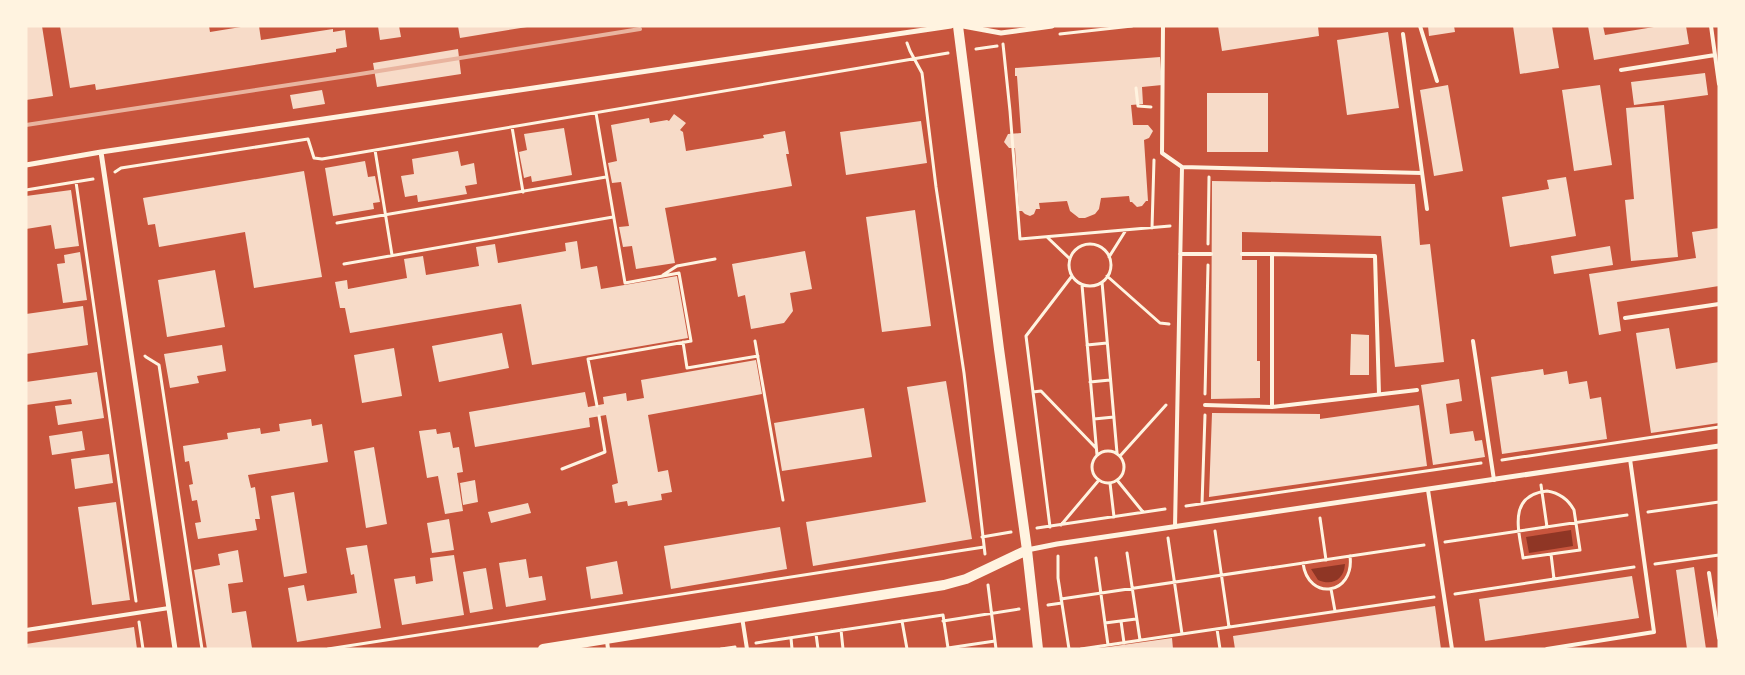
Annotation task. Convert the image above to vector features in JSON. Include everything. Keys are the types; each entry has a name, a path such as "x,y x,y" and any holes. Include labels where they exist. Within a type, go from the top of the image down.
{"main road":[{"path":"958,26 999,349 1027,550 1038,649"},
{"path":"543,649 607,644 742,617 944,585 966,579 1027,550"}],"street":[{"path":"26,165 101,152 951,26"},
{"path":"963,26 1001,33 1052,26"},
{"path":"101,152 175,649"},
{"path":"1027,550 1719,446"}],"lane":[{"path":"1163,26 1162,153 1182,167 1422,173"},
{"path":"1420,26 1437,81"},
{"path":"1710,26 1719,84"},
{"path":"1403,34 1427,209"},
{"path":"1712,36 1719,35"},
{"path":"1621,70 1715,55"},
{"path":"1175,527 1176,393 1182,167"},
{"path":"1180,254 1210,254"},
{"path":"1242,254 1375,256 1379,394"},
{"path":"1272,254 1272,407"},
{"path":"1625,318 1719,304"},
{"path":"1473,341 1494,480"},
{"path":"1205,406 1272,407 1417,390"},
{"path":"1547,649 1654,632 1630,459"},
{"path":"1428,490 1452,649"},
{"path":"1709,573 1719,638"},
{"path":"26,630 168,608"},
{"path":"742,617 747,647"}],"path":[{"path":"1058,34 1132,26"},
{"path":"904,33 913,58 922,73 936,187 964,373 996,649"},
{"path":"1001,33 1010,111 1020,239 1181,226"},
{"path":"26,190 104,178 121,168 308,139 314,158 322,158 913,58 1003,45"},
{"path":"1136,88 1138,106"},
{"path":"596,113 624,282 679,273 691,341 588,359 597,406"},
{"path":"512,127 523,192"},
{"path":"375,150 392,255"},
{"path":"1202,504 1210,254 1210,168"},
{"path":"118,170 119,180"},
{"path":"337,223 606,177"},
{"path":"76,182 143,649"},
{"path":"344,264 613,217"},
{"path":"1108,257 1126,230"},
{"path":"1046,237 1070,259"},
{"path":"1087,245 1100,247 1108,257 1110,267 1107,276 1102,282 1095,286 1082,285 1072,276 1069,267 1070,259 1076,250 1087,245"},
{"path":"661,276 677,266 715,259"},
{"path":"1050,526 1026,336 1072,276"},
{"path":"1107,276 1160,323 1179,324"},
{"path":"1102,282 1118,455"},
{"path":"1082,285 1097,455 1092,468 1099,480 1110,483 1117,480 1122,475 1124,462 1118,455 1108,451 1097,455"},
{"path":"756,341 783,500"},
{"path":"682,342 687,368 758,356"},
{"path":"1087,345 1107,343"},
{"path":"144,348 146,358 160,365 202,649"},
{"path":"1090,382 1110,380"},
{"path":"1033,392 1041,391 1096,448"},
{"path":"1118,455 1176,393"},
{"path":"562,469 605,452 599,416"},
{"path":"1094,419 1114,418"},
{"path":"982,537 1719,427"},
{"path":"1536,454 1547,527"},
{"path":"1061,525 1099,480"},
{"path":"1117,480 1143,512"},
{"path":"1110,483 1114,517"},
{"path":"1542,492 1553,492 1568,500 1574,510 1580,550 1523,558 1517,518 1522,504 1533,494 1542,492"},
{"path":"1318,506 1326,560"},
{"path":"1062,599 1576,523"},
{"path":"1166,528 1182,634"},
{"path":"1216,539 1229,627"},
{"path":"328,649 984,547"},
{"path":"1127,553 1140,640"},
{"path":"1551,554 1554,579"},
{"path":"1081,649 1719,555"},
{"path":"1303,563 1306,576 1310,582 1318,587 1331,589 1341,585 1348,577 1351,567 1350,556"},
{"path":"1096,558 1108,645"},
{"path":"1058,564 1069,649"},
{"path":"1331,589 1335,611"},
{"path":"944,621 1013,610"},
{"path":"747,647 790,638 943,615 947,649 995,641"},
{"path":"1105,623 1136,619"},
{"path":"902,621 906,649"},
{"path":"1120,621 1124,643"},
{"path":"1217,629 1220,649"},
{"path":"841,630 844,649"},
{"path":"816,634 818,649"},
{"path":"790,638 792,649"}],"shaded area":[{"path":"1571,530 1573,546 1529,553 1526,537"},
{"path":"1345,564 1340,578 1332,582 1318,580 1311,569"}],"building":[{"path":"26,26 42,26 53,96 26,100"},
{"path":"60,26 209,26 210,32 259,26 261,40 333,29 333,32 345,30 347,47 336,49 336,52 96,90 95,84 70,88"},
{"path":"378,26 399,26 401,37 380,40"},
{"path":"458,26 527,26 527,27 460,38"},
{"path":"1218,26 1318,26 1319,36 1222,51"},
{"path":"1428,26 1454,26 1455,32 1429,36"},
{"path":"1513,26 1552,26 1559,68 1520,74"},
{"path":"1588,26 1603,26 1605,35 1660,26 1686,26 1689,44 1594,60"},
{"path":"1388,32 1399,108 1347,115 1337,40"},
{"path":"458,49 461,74 377,87 373,63"},
{"path":"1160,57 1162,85 1142,87 1143,104 1131,105 1133,125 1148,125 1153,131 1149,138 1144,140 1148,201 1142,206 1137,207 1130,202 1129,196 1101,198 1099,209 1095,214 1085,218 1079,218 1070,211 1067,201 1039,203 1040,209 1036,209 1034,214 1030,216 1019,211 1015,148 1009,148 1004,142 1008,134 1021,133 1015,68"},
{"path":"1705,73 1708,95 1634,105 1631,82"},
{"path":"1448,85 1463,171 1434,176 1420,90"},
{"path":"1600,85 1612,165 1574,171 1562,90"},
{"path":"322,90 325,104 293,109 290,95"},
{"path":"1207,93 1268,93 1268,152 1207,152"},
{"path":"1664,105 1678,257 1631,261 1625,200 1634,199 1626,108"},
{"path":"674,114 686,123 680,130 683,132 686,151 764,138 763,135 785,131 789,154 786,154 792,186 665,208 675,263 636,269 632,246 623,247 619,227 629,226 621,182 612,183 608,163 617,161 611,125 649,118 650,123 669,121"},
{"path":"921,121 927,163 846,175 840,132"},
{"path":"564,128 572,175 532,182 531,176 524,178 519,152 527,150 524,134"},
{"path":"458,151 461,166 474,163 477,184 465,186 467,194 418,202 417,195 405,197 401,176 414,174 412,159"},
{"path":"365,161 368,177 375,176 380,202 373,203 374,209 333,216 325,168"},
{"path":"304,171 322,277 254,288 245,232 159,247 155,224 148,225 143,198"},
{"path":"1566,177 1576,236 1510,247 1502,197 1549,189 1547,180"},
{"path":"1212,181 1415,184 1420,245 1430,244 1444,362 1395,367 1381,236 1242,232 1242,260 1257,260 1257,361 1260,361 1260,398 1211,399"},
{"path":"71,190 79,246 55,249 51,225 26,229 26,196"},
{"path":"915,210 931,326 882,332 866,217"},
{"path":"1719,228 1719,286 1617,302 1621,331 1599,335 1589,274 1696,258 1692,232"},
{"path":"577,241 581,269 597,266 601,289 677,276 688,338 532,365 521,304 350,333 345,308 340,308 335,282 347,280 348,289 407,278 404,259 423,256 426,275 479,266 476,247 495,244 498,263 566,251 565,243"},
{"path":"1610,246 1613,265 1554,274 1551,256"},
{"path":"805,251 812,289 790,293 793,311 784,323 751,329 745,295 738,297 732,264"},
{"path":"80,252 87,300 63,303 57,264 65,263 64,255"},
{"path":"215,270 225,327 167,337 158,280"},
{"path":"83,306 88,345 26,354 26,314"},
{"path":"1669,328 1676,369 1719,362 1719,423 1651,433 1636,333"},
{"path":"502,333 509,368 439,382 432,346"},
{"path":"1351,334 1369,335 1369,375 1350,375"},
{"path":"222,345 226,371 197,376 199,383 170,388 164,354"},
{"path":"394,348 402,396 362,403 354,355"},
{"path":"756,360 762,394 648,415 658,472 668,470 672,492 661,494 662,500 628,506 627,501 615,503 612,485 618,483 606,415 589,418 590,427 475,447 469,412 585,392 588,407 604,404 603,397 626,393 627,401 644,398 641,380"},
{"path":"1543,369 1544,375 1567,371 1569,384 1587,381 1590,399 1601,397 1607,439 1502,454 1491,377"},
{"path":"97,372 104,418 58,425 55,406 72,404 71,399 26,405 26,382"},
{"path":"1459,379 1462,401 1446,404 1450,434 1473,431 1475,441 1482,440 1485,457 1433,465 1421,385"},
{"path":"946,381 972,539 813,566 806,522 926,502 907,387"},
{"path":"1419,405 1427,466 1209,497 1212,413 1320,414 1320,419"},
{"path":"864,408 872,457 782,471 774,423"},
{"path":"311,419 312,426 322,424 328,462 248,475 251,488 255,487 260,519 255,519 257,530 198,539 195,523 201,522 197,500 192,501 189,485 193,484 189,461 185,462 183,446 228,439 227,433 260,428 261,434 280,431 279,424"},
{"path":"436,429 437,434 450,432 453,448 459,447 463,472 457,473 463,511 445,514 438,476 427,478 419,431"},
{"path":"82,431 85,450 52,455 49,436"},
{"path":"374,447 387,524 366,528 354,451"},
{"path":"109,454 113,483 75,489 71,459"},
{"path":"475,480 478,502 463,505 460,483"},
{"path":"294,492 307,573 284,577 271,496"},
{"path":"116,502 130,600 92,605 78,507"},
{"path":"528,503 531,513 491,523 488,512"},
{"path":"449,519 454,550 432,553 427,523"},
{"path":"780,527 787,569 671,589 664,546"},
{"path":"367,545 381,628 297,642 288,588 304,585 307,601 357,593 354,574 351,575 346,548"},
{"path":"238,550 243,582 228,584 232,613 246,611 252,648 207,649 194,570 220,565 218,554"},
{"path":"454,555 464,615 402,625 394,579 415,576 416,584 433,581 430,558"},
{"path":"526,559 529,578 542,576 546,600 506,607 499,563"},
{"path":"617,561 623,594 591,599 586,567"},
{"path":"1694,567 1706,649 1687,649 1676,570"},
{"path":"486,568 493,609 470,613 463,572"},
{"path":"1632,576 1639,618 1485,641 1479,599"},
{"path":"1435,606 1441,649 1235,649 1233,636"},
{"path":"134,627 137,649 26,649 26,644"},
{"path":"1172,638 1173,649 1101,649 1101,648"}],"railway":[{"path":"26,125 640,29"}]}
